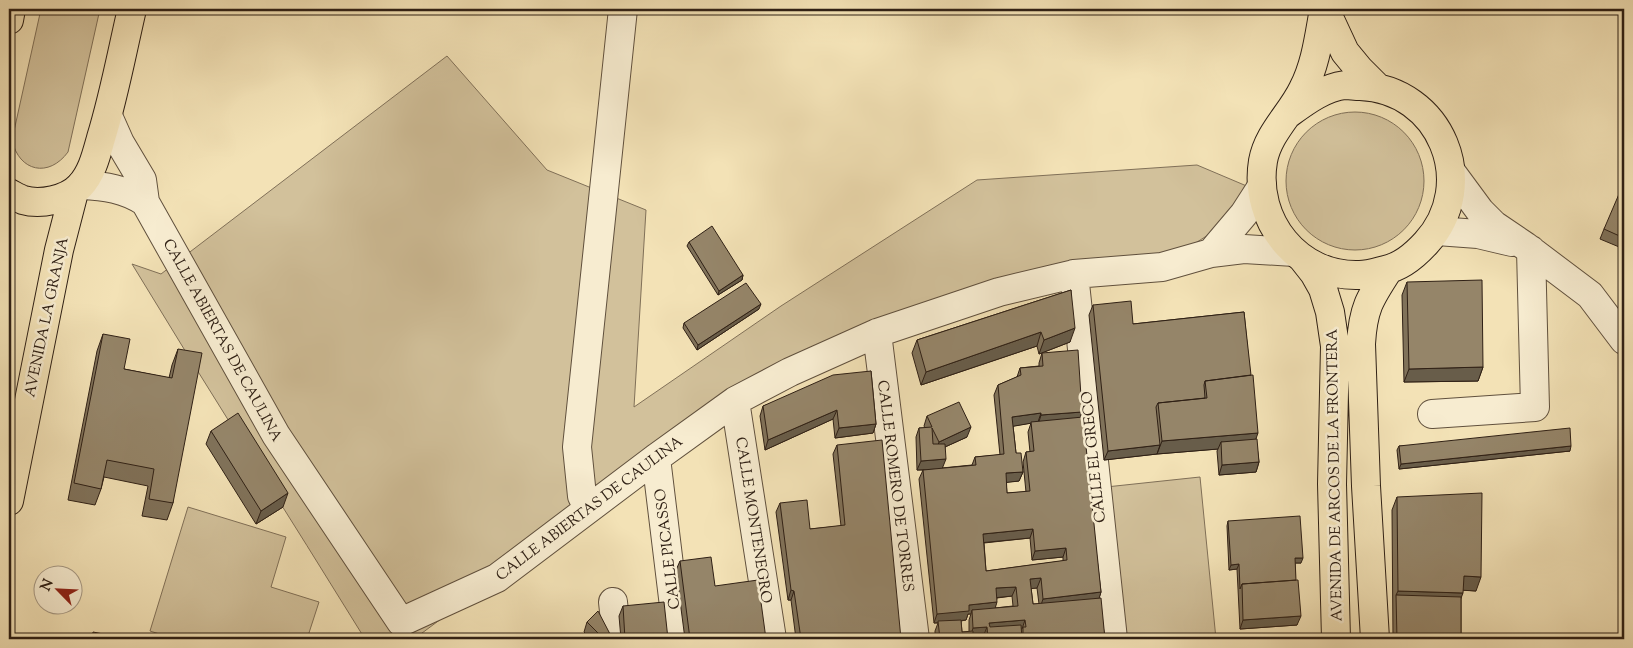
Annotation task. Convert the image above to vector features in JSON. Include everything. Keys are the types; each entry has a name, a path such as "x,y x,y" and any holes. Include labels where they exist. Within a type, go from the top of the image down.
{"main road":[{"path":"9,19 11,9"},
{"name":"AVENIDA LA GRANJA","path":"9,501 59,250 77,189 92,169 108,116 132,9"},
{"path":"1324,9 1345,52 1377,87"},
{"path":"1288,114 1303,90 1313,67 1324,9"},
{"path":"1288,114 1314,94 1345,85 1377,87 1405,98 1428,117 1445,143 1452,173 1449,203 1437,231 1416,254 1389,269 1360,275 1330,271 1298,255"},
{"name":"AVENIDA DE ARCOS DE LA FRONTERA","path":"1288,114 1272,135 1264,160 1262,186 1266,210 1278,233 1314,273 1323,288 1330,312 1335,346 1332,484 1336,639"},
{"path":"9,193 22,200 39,202 57,198 77,189"},
{"name":"AVENIDA DE ARCOS DE LA FRONTERA","path":"1375,639 1366,486 1362,321 1371,296 1389,269"}],"street":[{"path":"588,509 582,496 577,447 623,9"},
{"name":"CALLE ABIERTAS DE CAULINA","path":"108,116 120,143 142,180 145,202 276,435 401,631 497,578 735,401 790,372 877,333 998,292 1074,274 1162,267 1211,253 1244,249 1298,255"},
{"path":"1452,173 1480,211 1494,225 1590,295 1624,340"},
{"path":"77,189 100,186 115,188 130,193 145,202"},
{"path":"1211,253 1244,214 1262,186"},
{"path":"1437,231 1478,234 1502,239 1528,248"},
{"path":"1432,414 1535,407 1528,248"},
{"name":"CALLE EL GRECO","path":"1074,274 1113,639"},
{"name":"CALLE ROMERO DE TORRES","path":"877,333 915,639"},
{"name":"CALLE MONTENEGRO","path":"735,401 772,639"},
{"name":"CALLE PICASSO","path":"656,458 678,639"},
{"path":"613,602 617,639"}],"shaded area":[{"path":"41,9 100,9 68,152 52,166 36,168 28,165 21,159 12,140"},
{"path":"447,56 547,170 646,210 634,407 781,306 977,180 1197,165 1249,187 1227,223 1164,263 1069,269 763,380 414,639 365,639 132,264 161,274"},
{"path":"1355,112 1381,118 1393,124 1403,133 1412,143 1418,155 1424,181 1418,207 1412,219 1403,229 1393,238 1381,244 1355,250 1329,244 1317,238 1307,229 1298,219 1292,207 1286,181 1292,155 1298,143 1307,133 1317,124 1329,118"},
{"path":"1200,477 1216,639 1122,639 1106,487"},
{"path":"188,507 286,537 271,587 319,602 307,639 175,639 150,631"}],"building":[{"path":"1619,194 1624,197 1624,238 1604,229"},
{"path":"712,226 743,275 719,291 689,242"},
{"path":"1482,280 1483,367 1409,369 1407,282"},
{"path":"746,283 761,304 698,345 684,323"},
{"path":"1071,290 1075,328 1044,340 1041,332 926,372 917,340"},
{"path":"1131,301 1133,324 1244,312 1251,375 1205,381 1205,398 1158,403 1156,407 1160,445 1108,451 1093,305"},
{"path":"103,334 130,339 124,369 172,378 178,349 202,353 173,503 149,499 154,469 107,460 101,489 74,483"},
{"path":"1078,350 1082,412 1041,415 1041,413 1012,417 1016,453 1021,453 1023,472 1006,473 1007,493 1030,491 1026,452 1034,451 1031,422 1083,417 1101,592 1043,599 1041,578 1030,579 1033,604 1101,598 1105,639 1023,639 1023,627 1026,627 1025,620 989,623 990,627 1021,625 1022,639 988,639 987,627 973,628 972,610 1018,606 1016,587 996,588 997,602 969,605 969,611 937,614 923,470 976,465 975,457 1004,454 998,385 1021,375 1020,368 1043,366 1042,353","holes":["1033,529 1035,551 1066,548 1067,560 986,571 983,534"]},
{"path":"871,371 876,424 839,428 837,410 768,440 763,406 833,375"},
{"path":"1253,375 1258,433 1162,441 1158,403 1207,398 1205,381"},
{"path":"959,402 971,427 939,442 932,428 933,444 945,444 946,459 921,461 919,428 932,427 927,416"},
{"path":"238,413 288,493 261,511 211,431"},
{"path":"1570,428 1571,446 1401,464 1399,446"},
{"path":"1257,439 1259,462 1222,465 1221,442"},
{"path":"882,440 901,639 801,639 794,591 791,590 780,503 807,500 810,529 845,525 837,445"},
{"path":"1482,493 1481,577 1464,576 1463,593 1398,591 1397,497"},
{"path":"1300,516 1303,558 1295,558 1296,580 1242,584 1240,589 1239,564 1231,565 1228,521"},
{"path":"711,557 715,586 758,580 766,639 690,639 680,561"},
{"path":"1298,580 1301,616 1243,620 1242,584"},
{"path":"1396,595 1461,597 1461,639 1397,639"},
{"path":"664,602 668,639 625,639 623,606"},
{"path":"598,611 610,634 610,639 590,639 598,633 587,622"},
{"path":"961,620 962,632 973,631 973,639 940,639 938,621"},
{"path":"93,632 129,639 92,639"}]}
